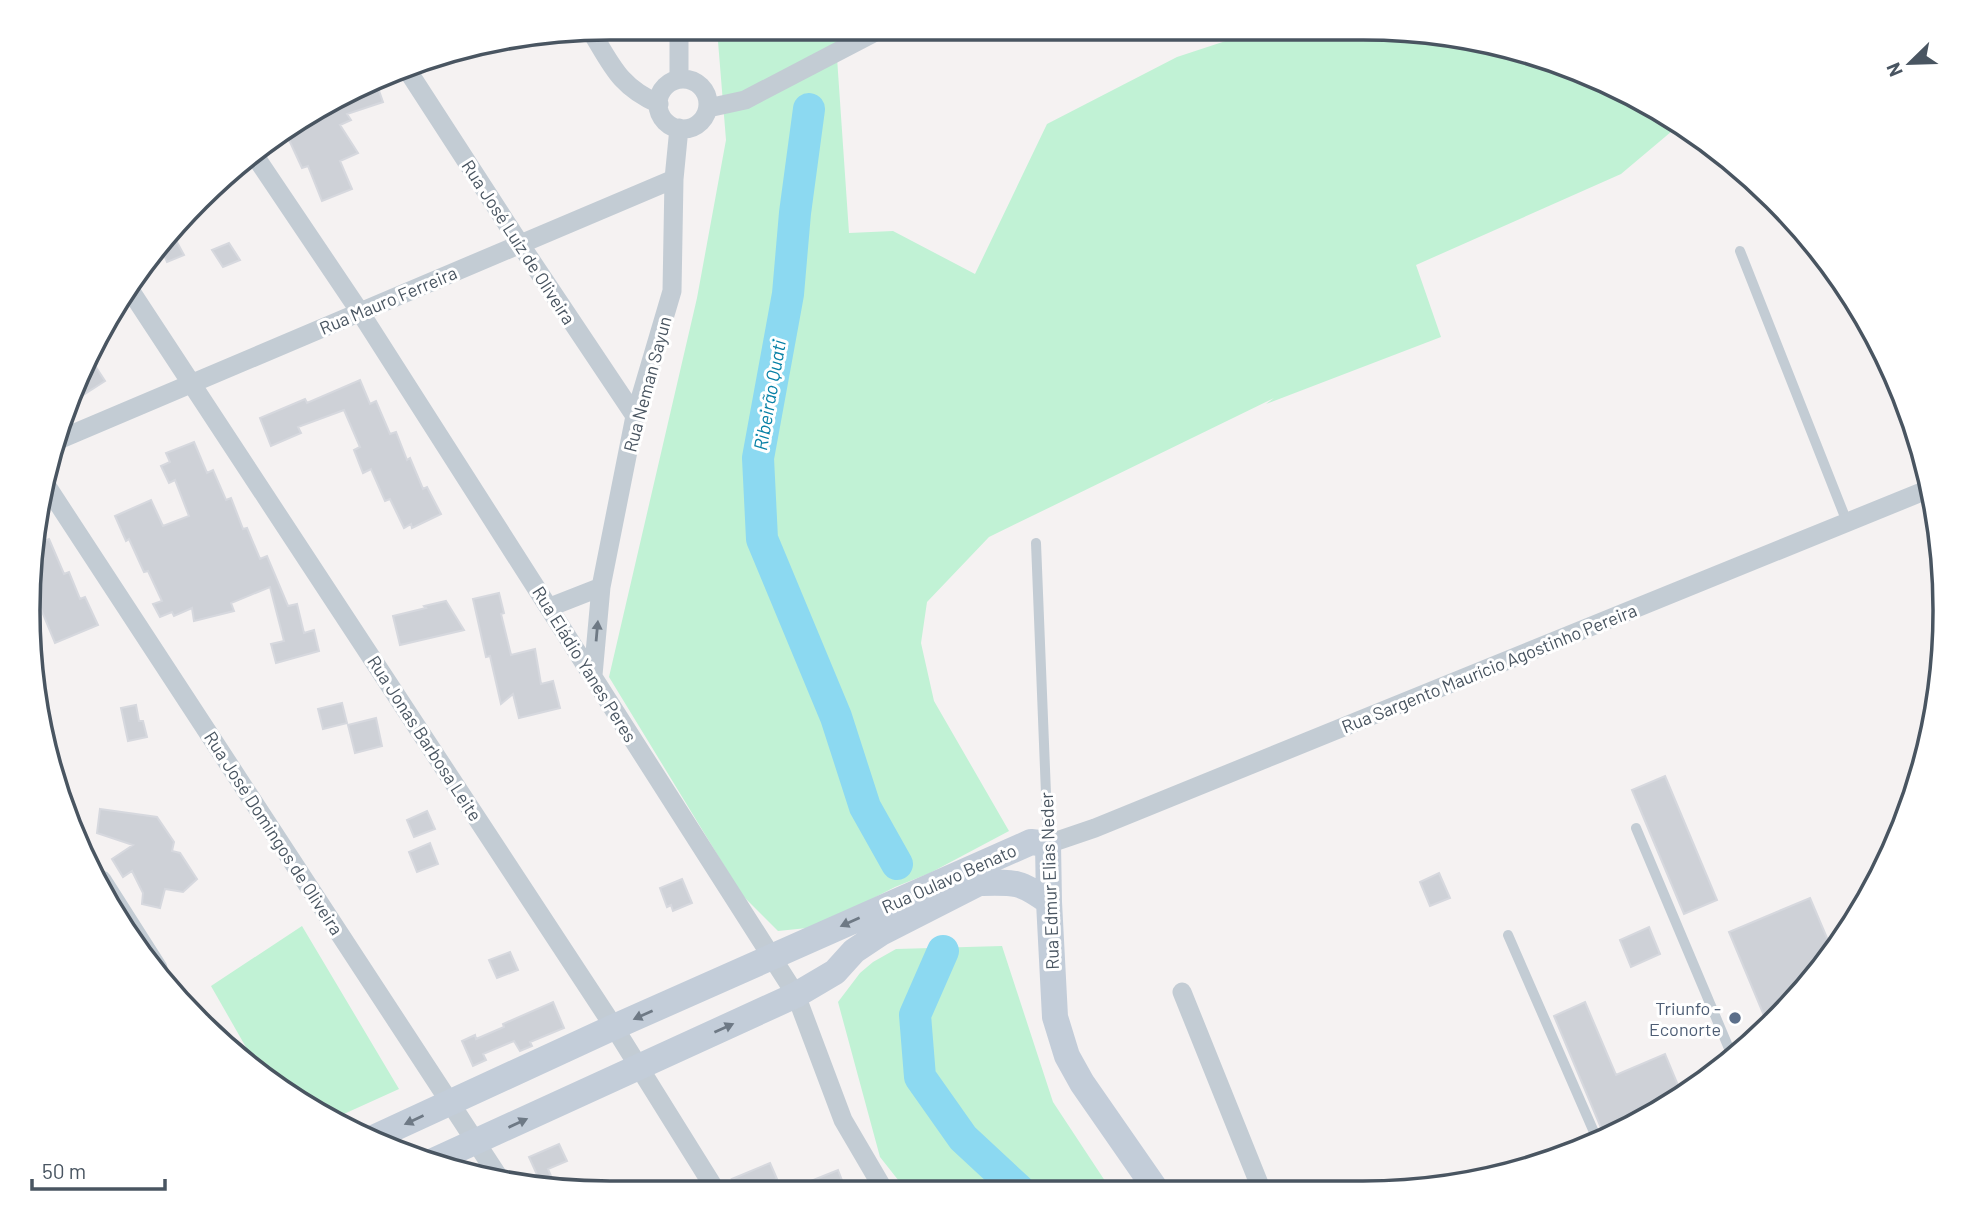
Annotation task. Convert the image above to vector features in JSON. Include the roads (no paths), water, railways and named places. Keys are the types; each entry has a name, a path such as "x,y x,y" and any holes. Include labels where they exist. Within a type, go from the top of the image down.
{"street":[{"path":"597,40 622,82 639,95 659,104"},
{"path":"679,40 679,79"},
{"path":"708,108 745,100 861,40"},
{"name":"Rua José Luíz de Oliveira","path":"412,77 635,416"},
{"path":"679,79 695,81 701,86 708,100 708,108 701,122 694,127 679,128 661,116 661,93 665,86 679,79"},
{"path":"674,178 679,128"},
{"name":"Rua Eládio Yanes Peres","path":"259,162 550,607 796,995 844,1120 879,1181"},
{"name":"Rua Mauro Ferreira","path":"68,436 674,178"},
{"name":"Rua Neman Sayun","path":"593,675 601,587 635,416 672,292 674,178"},
{"name":"Rua Jonas Barbosa Leite","path":"134,297 614,1027 710,1181"},
{"name":"Rua Sargento Maurício Agostinho Pereira","path":"1048,845 1920,492"},
{"name":"Rua José Domingos de Oliveira","path":"52,494 492,1168"},
{"path":"550,607 601,587"},
{"name":"Rua Oulavo Benato","path":"384,1134 614,1027 1031,842 1048,845"},
{"name":"Rua Oulavo Benato","path":"445,1156 796,995 835,972 854,951 881,933 1035,855 1048,845"},
{"name":"Rua Edmur Elias Neder","path":"1048,845 1055,1017 1067,1056 1082,1083 1150,1181"},
{"path":"979,883 1005,882 1026,886 1049,902"},
{"path":"1182,992 1258,1181"}],"lane":[{"path":"1741,251 1847,522"},
{"name":"Rua Edmur Elias Neder","path":"1036,543 1048,845"},
{"path":"1636,828 1728,1047"},
{"path":"1508,935 1594,1131"}],"waterway":[{"name":"Ribeirão Quati","path":"809,109 795,213 788,294 758,458 762,539 836,717 865,807 897,864"},
{"name":"Ribeirão Quati","path":"943,951 915,1015 920,1077 963,1138 1009,1181"}],"place":[{"name":"Triunfo - Econorte","path":"1735,1018"}]}
